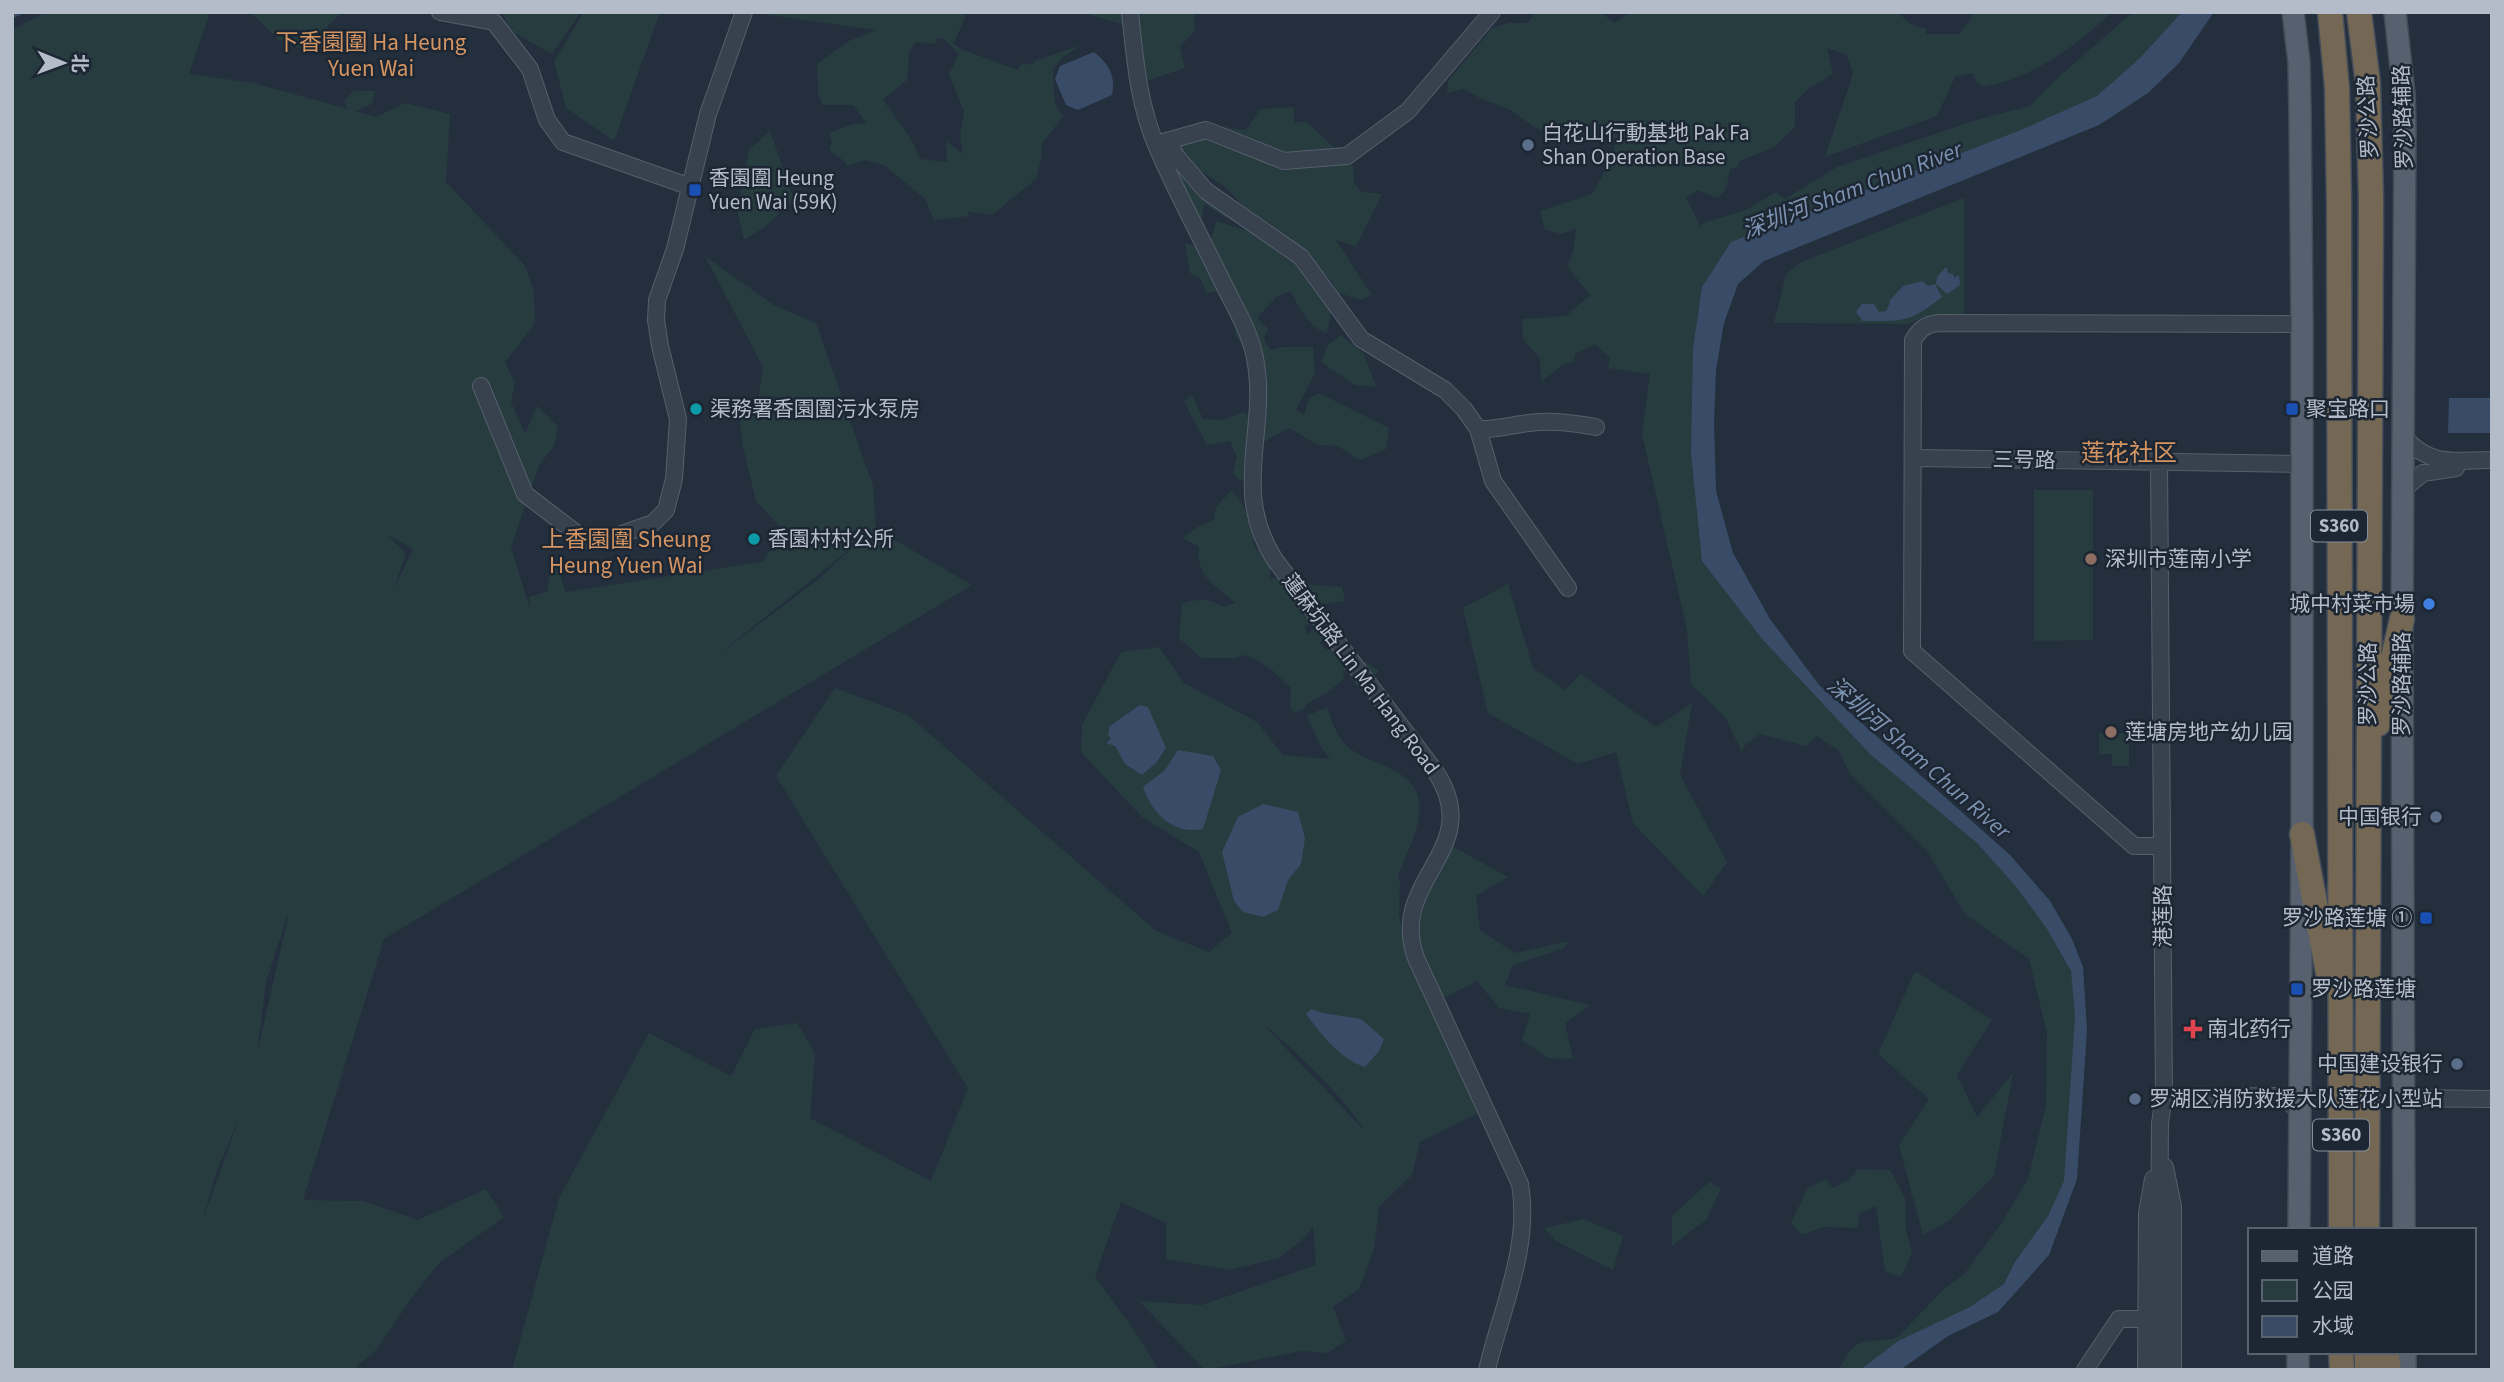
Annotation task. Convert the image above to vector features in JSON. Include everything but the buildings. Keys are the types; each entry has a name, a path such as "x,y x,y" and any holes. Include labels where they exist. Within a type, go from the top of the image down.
{"highway":[{"name":"罗沙公路","path":"2330,12 2338,102 2341,1228"},
{"name":"罗沙公路","path":"2359,12 2368,84 2371,198 2367,1228"},
{"path":"2368,769 2402,619"},
{"path":"2302,834 2341,1040"}],"main road":[{"path":"2293,12 2299,62 2302,324 2299,1228"},
{"name":"罗沙路辅路","path":"2395,12 2405,131 2405,488 2402,619 2404,1228"}],"street":[{"path":"440,12 494,22 530,69 547,120 564,142 691,187"},
{"path":"481,386 525,494 580,536 590,541 602,541 653,523 666,510 672,495 678,419 660,346 656,307 676,249 708,114 744,12"},
{"name":"蓮麻坑路 Lin Ma Hang Road","path":"1130,12 1138,87 1252,346 1258,386 1252,500 1262,537 1275,560 1435,771 1450,800 1448,836 1414,902 1410,932 1416,958 1520,1184 1523,1233 1486,1370"},
{"path":"1162,143 1206,130 1284,161 1347,156 1408,111 1492,12"},
{"path":"1162,143 1206,191 1301,257 1361,339 1446,390 1478,429 1493,481 1568,588"},
{"path":"2162,846 2134,846 1912,651 1913,340 1928,324 2302,324"},
{"path":"1478,429 1562,421 1596,427"},
{"path":"2404,437 2423,456 2492,460"},
{"name":"三号路","path":"1913,458 2302,464"},
{"name":"港莲路","path":"2158,1370 2160,1123 2164,1097 2159,463"},
{"path":"2405,488 2423,473 2439,469 2492,468"},
{"path":"2282,1096 2300,1076"},
{"path":"2164,1097 2282,1096 2300,1112"},
{"path":"2403,1098 2492,1099"},
{"path":"2146,1370 2147,1213 2149,1194 2160,1154"},
{"path":"2160,1154 2168,1175 2174,1206 2173,1370"},
{"path":"2085,1370 2119,1319 2147,1319"}],"green space":[{"path":"46,12 210,12 189,74 254,83 348,109 344,101 354,91 375,91 372,104 355,111 376,117 405,103 450,114 446,182 525,266 534,292 535,324 505,362 515,383 511,402 525,434 537,406 558,426 554,446 539,465 511,547 530,609 529,597 548,591 550,563 559,569 565,592 762,562 785,532 756,501 743,447 737,400 758,401 763,367 705,256 775,306 816,323 873,486 876,529 972,585 384,939 303,1200 363,1201 418,1220 486,1189 504,1217 439,1263 376,1350 353,1370 12,1370 12,30","holes":["388,535 413,549 393,591 406,554","858,543 816,581 725,649","288,917 257,1054 266,982","240,1116 202,1222 216,1173"]},
{"path":"250,12 341,12 321,34 310,52 279,40"},
{"path":"502,12 581,12 552,54 511,31"},
{"path":"584,12 660,12 614,141 566,108 554,61"},
{"path":"748,12 967,12 955,41 952,42 961,49 1017,70 1022,63 1032,65 1035,61 1081,45 1063,57 1053,69 1055,105 1063,116 1042,144 1036,179 992,215 967,211 969,216 934,220 925,199 884,165 864,160 847,166 829,150 832,142 829,133 853,124 867,124 853,105 823,105 818,94 817,64 849,41 876,30","holes":["935,38 944,39 959,54 949,74 964,111 960,137 963,154 946,141 947,162 920,159 908,135 883,99 907,80 909,53 916,42 937,44"]},
{"path":"1079,12 1124,12 1125,25"},
{"path":"1137,12 1194,12 1195,30 1180,47 1185,68 1146,81"},
{"path":"1536,12 1601,12 1614,23 1630,12 1898,12 1910,24 1926,29 1926,34 1960,34 1975,12 2112,12 2083,38 2036,68 1983,87 1977,83 1973,73 1955,77 1937,116 1825,157 1853,74 1847,55 1827,48 1833,74 1808,89 1795,102 1795,127 1774,147 1740,161 1737,167 1730,170 1726,189 1718,198 1697,190 1686,198 1701,227 1703,223 1746,210 1776,192 1785,199 1837,167 1976,120 2030,106 2133,12 2199,12 2106,107 1749,244 1710,300 1714,561 1852,727 2012,865 2063,936 2083,1030 2063,1198 2018,1279 1876,1370 1838,1370 1858,1344 1898,1337 1942,1291 1965,1273 1999,1227 2028,1179 2046,1105 2047,1033 2029,959 1965,914 1927,851 1850,774 1839,751 1817,736 1806,746 1760,734 1744,746 1742,753 1726,718 1691,684 1687,630 1642,434 1650,374 1608,368 1610,358 1595,344 1575,354 1574,361 1562,365 1541,382 1540,359 1523,339 1522,319 1566,316 1590,295 1567,266 1573,252 1576,229 1562,234 1545,230 1540,211 1592,194 1612,159 1616,141 1603,134 1590,143 1549,133 1534,127 1513,111 1464,89 1447,93 1448,81 1492,28 1509,23 1527,23"},
{"path":"1294,107 1294,123 1306,121 1353,166 1354,183 1362,192 1382,194 1356,246 1336,240 1371,294 1362,300 1338,293 1332,281 1293,244 1243,206 1224,186 1185,161 1178,146 1209,125 1246,130 1260,109"},
{"path":"770,131 794,199 765,227 744,240 737,210 749,150"},
{"path":"1165,151 1263,241 1288,260 1313,269 1334,297 1327,333 1310,321 1290,291 1276,297 1257,318 1268,329 1264,339 1270,350 1313,347 1315,373 1296,410 1304,415 1309,399 1319,393 1389,428 1386,449 1360,460 1338,446 1318,445 1289,428 1256,446 1254,465 1241,481 1233,473 1237,457 1230,441 1207,445 1184,402 1192,395 1203,419 1223,420 1243,412 1261,425 1249,402 1255,363 1235,335 1236,315 1222,290 1206,293 1201,279 1190,273 1185,243 1203,249 1211,240 1216,221 1251,232 1204,204 1201,224"},
{"path":"1964,198 1964,315 1925,317 1908,324 1774,323 1786,274 1799,263"},
{"path":"1341,335 1364,354 1376,387 1355,385 1321,362 1328,345"},
{"path":"2034,490 2093,490 2093,640 2034,641"},
{"path":"1231,491 1245,510 1255,548 1272,561 1269,579 1281,577 1313,585 1342,587 1345,601 1320,605 1317,622 1305,626 1307,635 1317,626 1328,641 1319,642 1330,650 1341,640 1354,664 1366,662 1379,671 1370,680 1374,687 1362,692 1352,680 1349,670 1343,671 1344,679 1295,713 1290,708 1291,688 1272,670 1248,655 1201,658 1179,638 1182,603 1203,600 1223,607 1236,603 1208,580 1200,566 1199,547 1183,538 1214,520 1216,507"},
{"path":"1508,584 1533,668 1565,690 1581,674 1656,727 1692,703 1680,775 1727,862 1703,896 1633,823 1616,752 1578,764 1488,713 1463,608"},
{"path":"1159,647 1184,683 1257,722 1283,755 1330,759 1321,747 1307,716 1327,707 1343,742 1365,758 1404,777 1413,786 1418,798 1416,830 1398,876 1399,914 1408,960 1478,1113 1420,1142 1412,1175 1379,1207 1374,1249 1359,1289 1333,1307 1346,1341 1327,1353 1301,1351 1205,1370 1139,1301 1202,1305 1316,1265 1313,1226 1305,1237 1279,1258 1229,1270 1166,1259 1166,1223 1121,1202 1095,1277 1159,1370 512,1370 559,1198 649,1033 731,1076 755,1029 797,1023 815,1053 810,1118 931,1181 968,1088 776,776 835,688 908,715 1156,931 1209,952 1232,933 1199,852 1142,817 1081,752 1082,725 1121,652","holes":["1264,1025 1333,1090 1365,1131"]},
{"path":"2099,733 2129,733 2129,766 2112,766 2112,754 2099,754"},
{"path":"1452,846 1508,877 1476,896 1480,930 1515,953 1569,941 1564,948 1513,965 1505,985 1590,1005 1565,1023 1573,1059 1548,1058 1522,1040 1530,1014 1499,1008 1477,981 1441,999 1423,959 1419,929 1426,900"},
{"path":"1915,971 1992,1020 1957,1075 1977,1117 2013,1073 1994,1176 1950,1220 1923,1235 1899,1145 1929,1099 1878,1054"},
{"path":"1858,1169 1890,1170 1905,1198 1906,1230 1912,1253 1901,1277 1885,1271 1876,1206 1859,1214 1858,1228 1823,1227 1802,1235 1791,1223 1808,1188 1826,1179 1833,1188 1849,1180"},
{"path":"1709,1182 1721,1188 1707,1219 1672,1246 1672,1216"},
{"path":"1584,1219 1623,1236 1613,1270 1556,1241 1544,1228"}],"water":[{"path":"2182,12 2214,12 2179,63 2148,93 2099,125 1764,261 1738,284 1724,323 1716,370 1716,491 1733,553 1770,619 1819,685 2010,855 2050,901 2072,939 2083,967 2087,1030 2077,1179 2049,1255 1998,1312 1948,1336 1900,1370 1860,1370 1898,1341 1970,1307 2004,1284 2015,1262 2048,1216 2064,1181 2075,1017 2071,971 2047,929 2018,889 1977,843 1871,755 1763,640 1702,561 1691,453 1693,349 1702,287 1731,242 2021,130 2097,96 2140,58"},
{"path":"1094,52 1110,71 1112,95 1078,110 1066,105 1055,79 1060,66"},
{"path":"1948,268 1947,272 1954,275 1954,278 1959,275 1960,285 1947,294 1936,284 1937,277"},
{"path":"1922,281 1928,286 1935,284 1942,297 1913,316 1897,320 1863,321 1856,312 1862,304 1874,304 1879,312 1886,311 1889,301 1903,286"},
{"path":"2449,398 2492,398 2492,433 2448,433"},
{"path":"1140,705 1148,707 1166,748 1156,763 1142,775 1125,764 1115,746 1106,743 1111,739 1108,734 1110,726"},
{"path":"1178,750 1213,756 1221,770 1203,829 1183,829 1166,820 1152,806 1143,787 1165,770"},
{"path":"1263,804 1298,812 1305,838 1301,864 1288,880 1278,910 1263,917 1243,912 1234,901 1222,852 1238,817"},
{"path":"1311,1009 1361,1019 1384,1039 1379,1051 1365,1067 1347,1058 1306,1014"}],"waterway":[{"path":"12,17 22,12"}],"place":[{"name":"白花山行動基地 Pak Fa Shan Operation Base","path":"1528,145"},
{"name":"香園圍 Heung Yuen Wai (59K)","path":"695,190"},
{"name":"渠務署香園圍污水泵房","path":"696,409"},
{"name":"聚宝路口","path":"2292,409"},
{"name":"香園村村公所","path":"754,539"},
{"name":"深圳市莲南小学","path":"2091,559"},
{"name":"城中村菜市場","path":"2429,604"},
{"name":"莲塘房地产幼儿园","path":"2111,732"},
{"name":"中国银行","path":"2436,817"},
{"name":"罗沙路莲塘 ①","path":"2426,918"},
{"name":"罗沙路莲塘","path":"2297,989"},
{"name":"南北药行","path":"2193,1029"},
{"name":"中国建设银行","path":"2457,1064"},
{"name":"罗湖区消防救援大队莲花小型站","path":"2135,1099"}],"district":[{"name":"下香園圍 Ha Heung Yuen Wai","path":"371,55"},
{"name":"莲花社区","path":"2129,453"},
{"name":"上香園圍 Sheung Heung Yuen Wai","path":"626,552"}],"water label":[{"name":"深圳河 Sham Chun River","path":"1852,190"},
{"name":"深圳河 Sham Chun River","path":"1919,758"}]}
